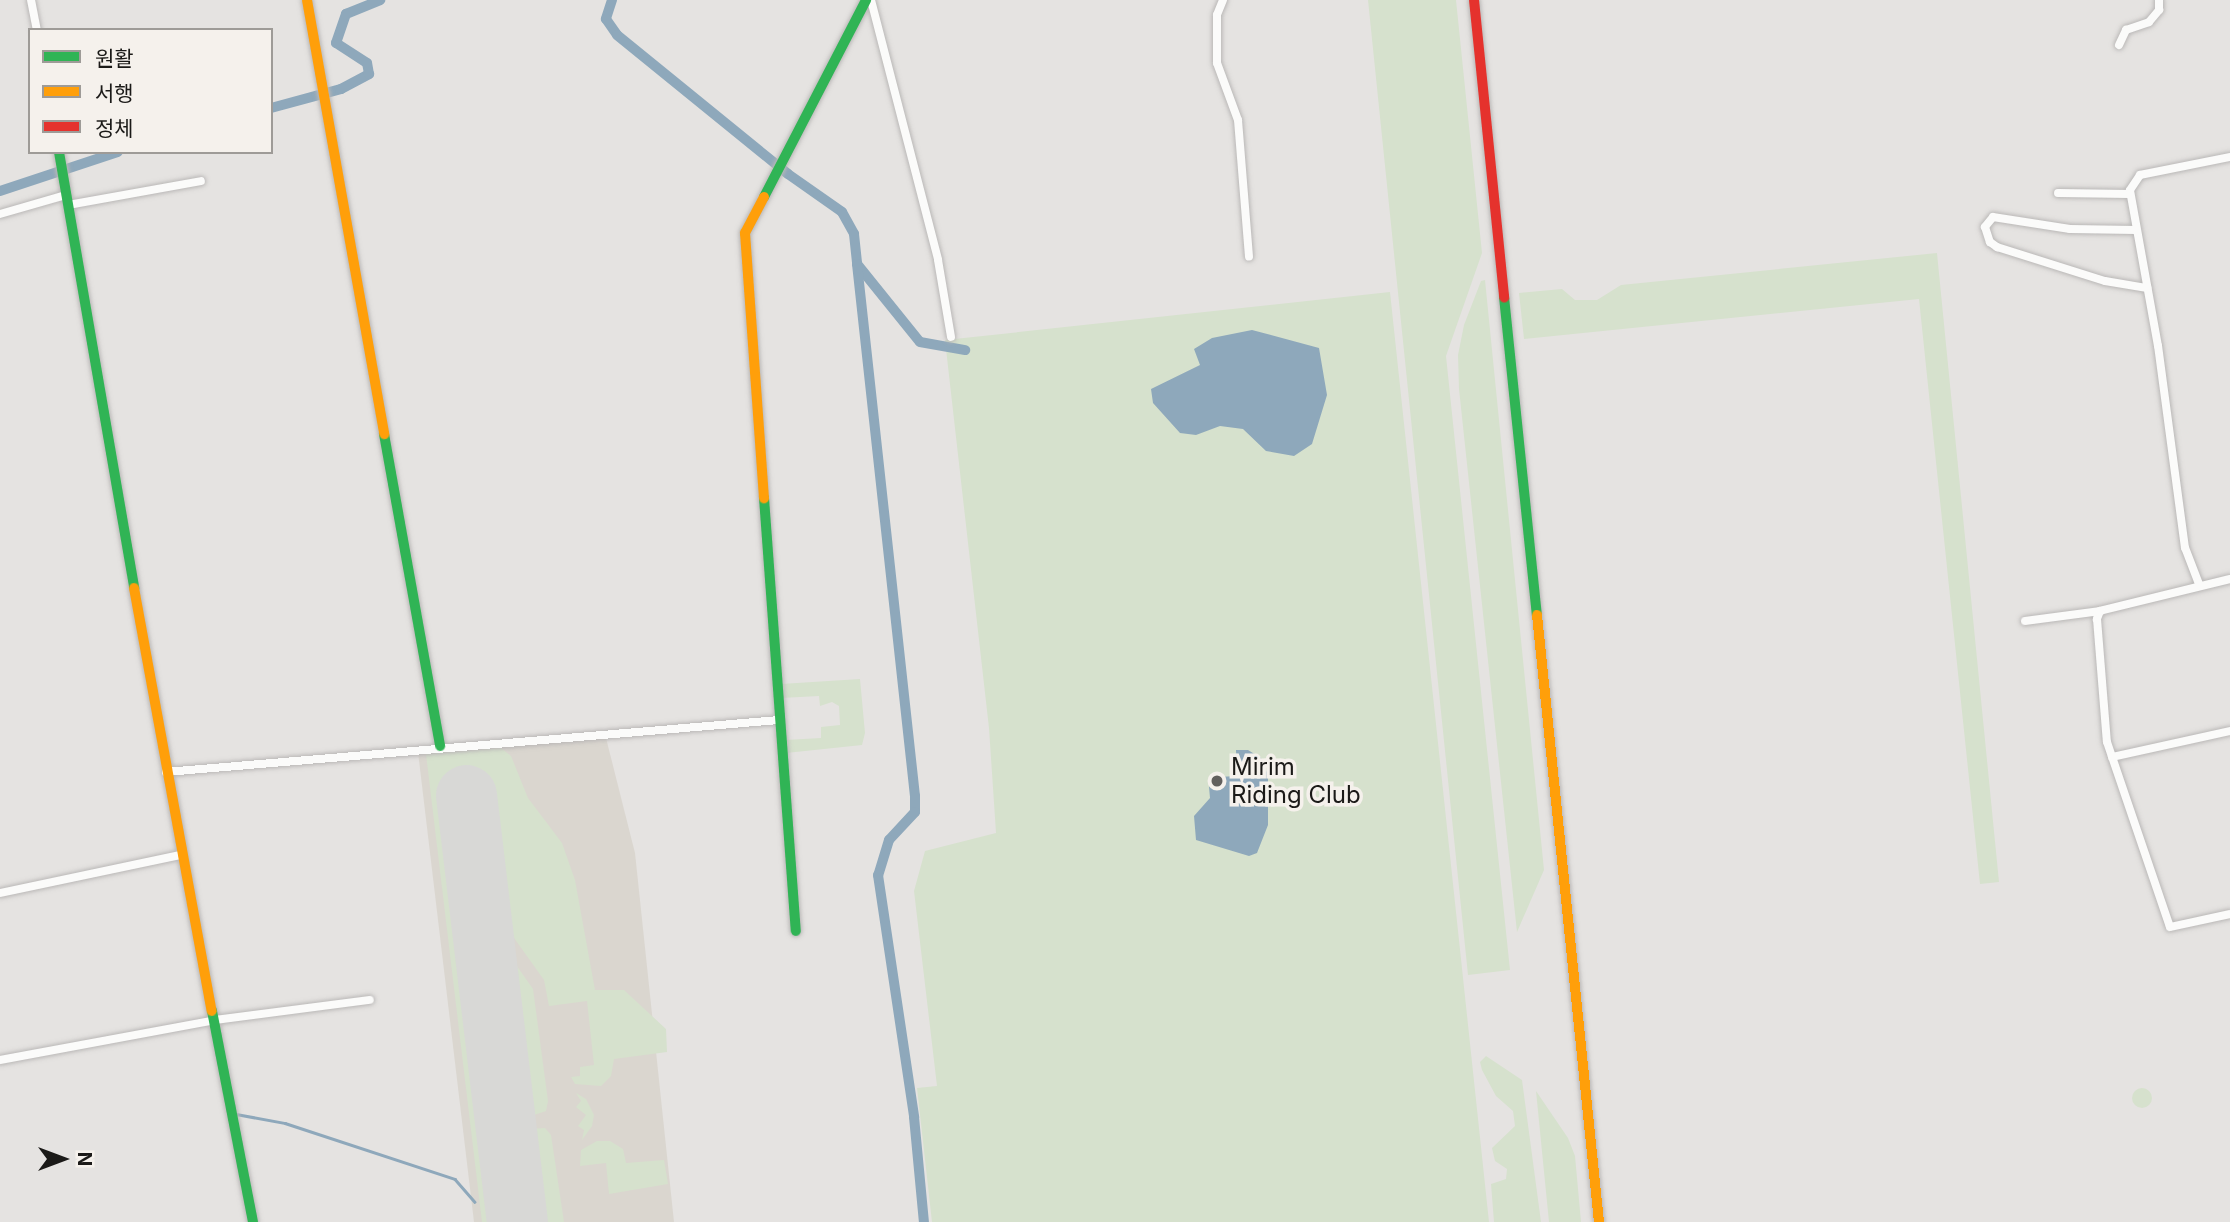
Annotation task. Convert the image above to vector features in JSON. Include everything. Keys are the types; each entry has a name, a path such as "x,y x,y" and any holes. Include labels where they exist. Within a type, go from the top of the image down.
{"street":[{"path":"31,0 37,28"},
{"path":"307,0 439,746"},
{"path":"796,931 745,233 775,171 868,0"},
{"path":"868,0 938,260 951,337"},
{"path":"1223,0 1217,15 1217,63 1238,120 1249,257"},
{"path":"1474,0 1599,1222"},
{"path":"2119,45 2126,30 2149,22 2159,10 2159,0"},
{"path":"60,157 181,855 253,1222"},
{"path":"2199,584 2185,548 2147,288 2130,194 2132,181 2140,174 2230,157"},
{"path":"0,214 67,200 201,181"},
{"path":"2058,193 2130,194"},
{"path":"2136,230 2070,229 1993,217 1985,227 1990,242 1997,247 2105,281 2147,288"},
{"path":"2025,621 2100,611 2189,590 2199,584 2230,579"},
{"path":"2100,611 2104,706 2112,757 2170,926 2230,914"},
{"path":"166,772 439,746 779,720"},
{"path":"2112,757 2230,731"},
{"path":"0,893 181,855"},
{"path":"0,1060 215,1020 370,1000"}],"shaded area":[{"path":"606,738 635,853 674,1222 474,1222 418,752"}],"green space":[{"path":"1368,0 1456,0 1482,253 1446,356 1510,970 1468,975"},
{"path":"1937,253 1999,882 1980,884 1919,299 1524,339 1519,293 1562,289 1575,300 1597,300 1621,285"},
{"path":"1485,280 1544,870 1517,932 1459,389 1458,355 1464,325 1481,281"},
{"name":"Mirim Riding Club","path":"1390,292 1489,1222 932,1222 917,1088 937,1086 914,891 925,851 996,833 989,728 945,340"},
{"path":"860,679 865,733 862,745 786,753 785,740 821,738 821,727 840,725 839,706 832,702 820,706 819,696 781,698 781,684"},
{"path":"501,748 511,756 528,798 562,843 575,880 595,990 624,990 666,1029 667,1052 614,1059 611,1076 601,1086 575,1084 571,1077 580,1076 580,1067 594,1065 587,1001 549,1006 544,980 492,907 480,790 453,793 502,1222 482,1222 426,754"},
{"path":"507,952 533,989 548,1101 546,1111 534,1115 518,1109 499,957"},
{"path":"1486,1056 1522,1080 1541,1222 1494,1222 1491,1184 1506,1179 1507,1169 1495,1161 1492,1148 1515,1126 1513,1111 1496,1096 1482,1070 1480,1062"},
{"path":"2142,1088 2149,1091 2152,1098 2149,1105 2142,1108 2135,1105 2132,1098 2135,1091"},
{"path":"1536,1091 1568,1138 1575,1156 1581,1222 1549,1222"},
{"path":"576,1093 586,1099 594,1115 592,1126 582,1140 584,1130 578,1126 586,1115 576,1107 581,1101"},
{"path":"545,1128 551,1135 564,1222 531,1222 521,1137 528,1129"},
{"path":"597,1141 610,1141 623,1149 626,1163 664,1160 668,1184 609,1194 606,1163 580,1166 581,1150"}],"water":[{"path":"1252,330 1319,348 1327,395 1312,444 1294,456 1266,451 1243,429 1220,426 1196,435 1180,433 1153,403 1151,389 1200,365 1194,349 1212,338"},
{"path":"1236,750 1248,750 1261,758 1268,775 1268,825 1257,853 1249,856 1196,840 1194,816 1210,798 1209,787 1218,777 1237,776"}],"waterway":[{"path":"273,107 341,89 369,74 367,63 336,43 346,14 380,0"},
{"path":"612,0 606,19 617,35 788,174 842,212 854,234 857,264 920,342 965,350"},
{"path":"0,191 112,154"},
{"path":"857,264 915,796 915,812 889,840 878,875 914,1117 924,1222"},
{"path":"236,1114 285,1123 455,1179 475,1202"}],"runway":[{"path":"466,795 517,1222"}],"traffic: fast":[{"path":"764,197 866,0"},
{"path":"59,154 134,588"},
{"path":"1504,297 1537,615"},
{"path":"384,434 440,746"},
{"path":"764,498 796,931"},
{"path":"212,1011 253,1222"}],"traffic: slow":[{"path":"307,0 384,434"},
{"path":"764,197 745,233 764,498"},
{"path":"134,588 212,1011"},
{"path":"1537,615 1599,1222"}],"traffic: jam":[{"path":"1474,0 1504,297"}],"place":[{"name":"Mirim Riding Club","path":"1217,781"}]}
